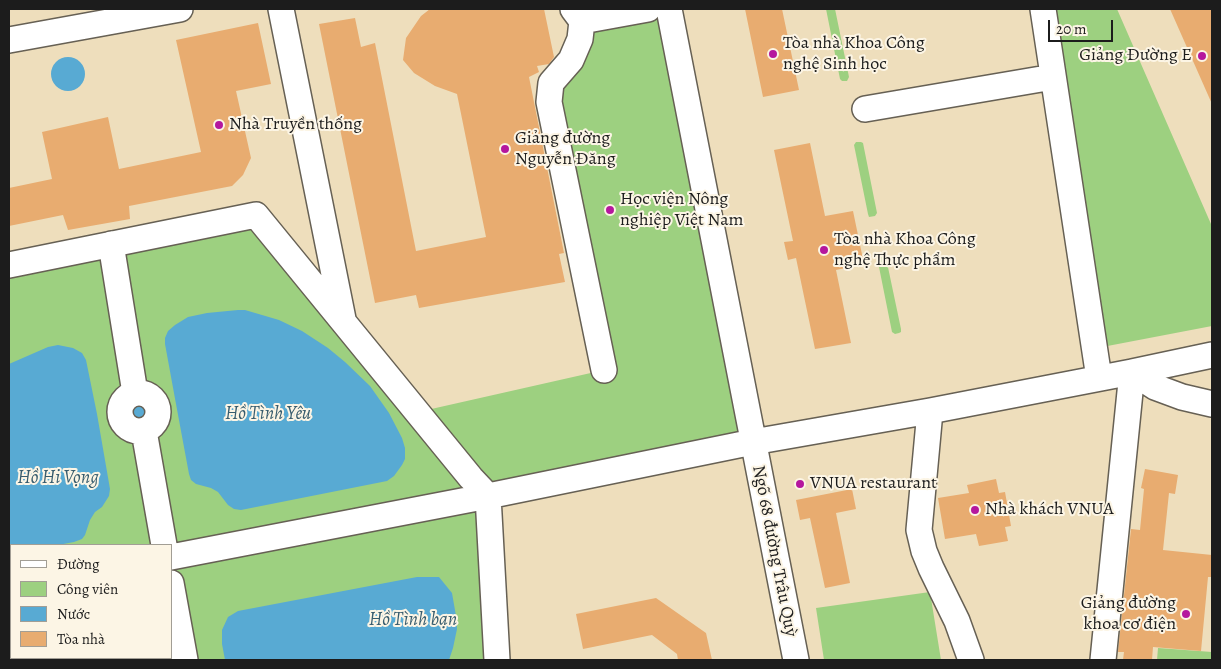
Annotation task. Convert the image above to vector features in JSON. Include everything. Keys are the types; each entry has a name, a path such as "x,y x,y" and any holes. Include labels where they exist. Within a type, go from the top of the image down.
{"street":[{"path":"9,40 180,9"},
{"path":"281,9 344,322"},
{"path":"604,370 549,102 551,83 571,60 580,39 577,15 648,9"},
{"name":"Ngõ 68 đường Trâu Quỳ","path":"669,9 796,660"},
{"path":"1043,9 1099,378"},
{"path":"865,109 1053,77"},
{"path":"9,265 256,215 471,478 488,496 497,660"},
{"path":"111,244 136,393 150,396 158,408 156,422 150,428 144,430 164,544"},
{"path":"172,557 488,496 753,442 930,411 1212,355"},
{"path":"1132,372 1155,387 1212,404"},
{"path":"1103,660 1132,372"},
{"path":"930,411 919,530 924,552 957,621 970,660"},
{"path":"172,588 185,660"}],"green space":[{"path":"677,9 755,441 489,497 497,660 9,660 9,265 256,215 418,412 604,370 553,118 581,21","holes":["149,399 154,405 155,412 124,419 122,412 124,405"]},
{"path":"826,9 835,9 849,77 847,81 840,79"},
{"path":"1053,9 1117,9 1211,224 1212,326 1097,348"},
{"path":"856,142 863,143 877,213 875,216 869,217 868,214 854,145"},
{"path":"880,252 885,253 901,329 901,332 895,334 892,332 877,257 877,254"},
{"path":"930,592 941,660 824,660 816,608"},
{"path":"1158,648 1212,652 1212,660 1157,660"}],"water":[{"path":"68,57 80,62 85,74 80,86 68,91 56,86 51,74 56,62"},
{"name":"Hồ Tình Yêu","path":"245,310 279,320 302,331 328,348 370,386 389,413 405,448 405,459 394,476 387,481 241,510 234,509 228,505 218,492 196,484 191,480 165,338 168,331 188,317"},
{"name":"Hồ Hi Vọng","path":"58,345 73,348 82,353 86,360 110,489 109,496 102,507 95,512 82,539 63,544 10,544 9,555 9,364 48,347"},
{"path":"139,396 145,397 150,401 154,406 154,418 150,423 145,427 139,428 133,427 128,423 124,418 123,412 124,406 128,401 133,397"},
{"name":"Hồ Tình bạn","path":"417,577 439,577 452,593 457,629 449,660 225,660 222,630 228,617 238,611"},
{"path":"10,655 10,659 140,660 9,660"}],"building":[{"name":"Giảng đường Nguyễn Đăng","path":"430,9 544,9 554,57 549,64 537,66 539,72 529,77 564,253 559,254 565,282 419,308 416,295 375,303 319,24 355,18 361,47 375,43 416,251 486,237 457,94 435,86 414,73 403,60 406,38 421,16"},
{"name":"Tòa nhà Khoa Công nghệ Sinh học","path":"745,9 782,9 799,90 763,97"},
{"name":"Giảng Đường E","path":"1170,9 1212,9 1212,104"},
{"name":"Nhà Truyền thống","path":"258,23 271,84 236,91 251,158 243,175 232,186 129,206 130,219 68,230 63,215 9,226 9,188 52,179 42,132 108,117 119,169 201,152 176,40"},
{"name":"Tòa nhà Khoa Công nghệ Thực phẩm","path":"810,143 825,216 853,211 864,264 836,270 851,343 815,349 796,258 788,260 784,242 793,241 774,150"},
{"path":"1145,469 1178,475 1175,494 1169,493 1163,550 1212,555 1212,577 1208,577 1201,651 1153,647 1152,660 1123,660 1124,652 1118,652 1131,529 1140,530 1144,489 1141,488"},
{"path":"996,479 999,493 1005,492 1011,526 1005,527 1008,541 979,546 976,534 945,539 938,498 969,493 967,485"},
{"path":"852,489 856,509 836,513 850,583 825,588 810,518 800,520 796,500"},
{"path":"656,598 706,633 712,660 678,660 677,654 652,635 583,649 576,614"}],"place":[{"name":"Tòa nhà Khoa Công nghệ Sinh học","path":"773,54"},
{"name":"Giảng Đường E","path":"1202,56"},
{"name":"Nhà Truyền thống","path":"219,125"},
{"name":"Giảng đường Nguyễn Đăng","path":"505,149"},
{"name":"Học viện Nông nghiệp Việt Nam","path":"610,210"},
{"name":"Tòa nhà Khoa Công nghệ Thực phẩm","path":"824,250"},
{"name":"VNUA restaurant","path":"800,484"},
{"name":"Nhà khách VNUA","path":"975,510"},
{"name":"Giảng đường khoa cơ điện","path":"1186,614"}]}
